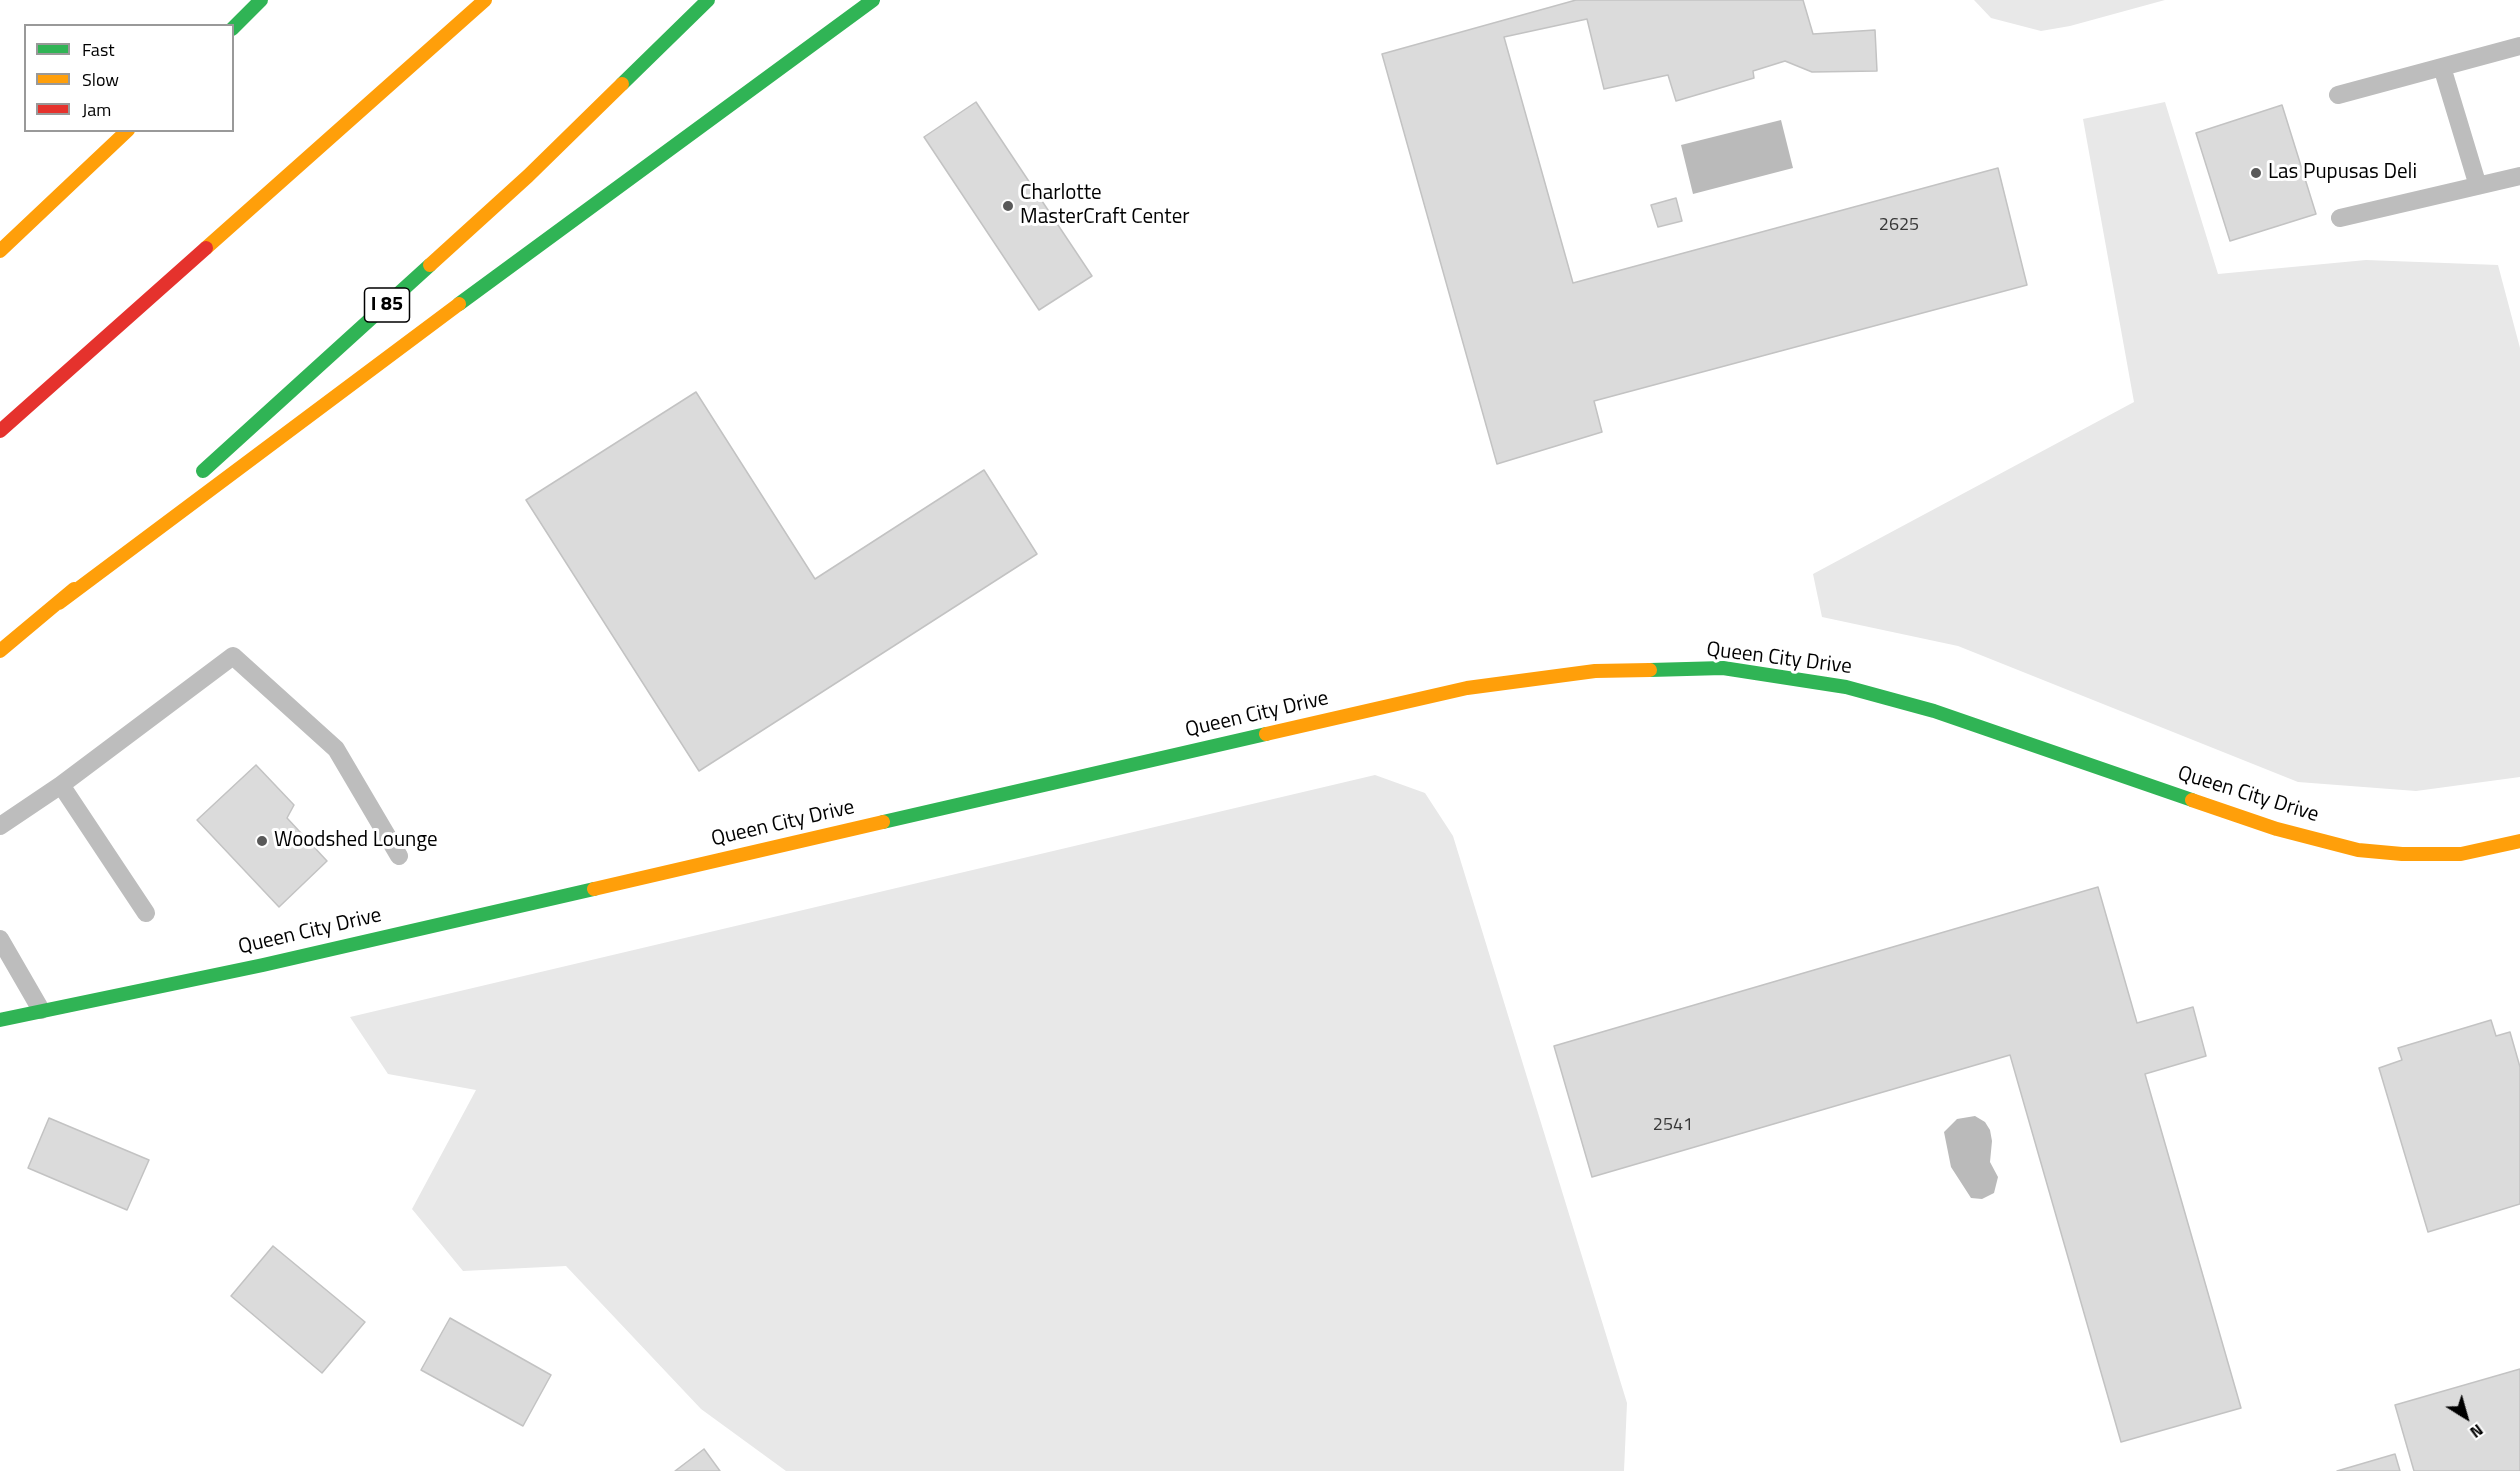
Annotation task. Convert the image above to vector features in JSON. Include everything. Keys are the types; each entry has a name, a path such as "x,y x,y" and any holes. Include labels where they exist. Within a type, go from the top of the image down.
{"main road":[{"path":"234,27 261,0"},
{"path":"0,431 485,0"},
{"name":"I 85","path":"192,482 528,176 708,0"},
{"path":"0,651 59,603 552,234 873,0"},
{"path":"0,251 126,132"},
{"path":"59,603 165,506"},
{"name":"Queen City Drive","path":"0,1020 262,965 1467,688 1595,671 1724,668 1846,687 1934,711 2277,829 2358,850 2402,854 2461,854 2520,841"}],"lane":[{"path":"2338,95 2520,46"},
{"path":"2442,67 2478,186"},
{"path":"2340,218 2520,176"},
{"path":"0,826 61,785 233,656 336,749 399,856"},
{"path":"61,785 146,913"},
{"path":"0,939 41,1010"}],"shaded area":[{"path":"1974,0 2165,0 2070,26 2041,31 1991,18"},
{"path":"2165,102 2218,274 2366,260 2498,265 2520,348 2520,777 2416,791 2298,782 1958,646 1822,617 1813,574 2134,402 2083,119"},
{"path":"1781,120 1793,168 1693,194 1681,145"},
{"path":"1375,775 1425,793 1453,836 1627,1403 1624,1471 786,1471 701,1409 566,1266 463,1271 412,1209 476,1090 388,1074 350,1017"},
{"path":"1975,1116 1985,1122 1990,1130 1992,1141 1990,1162 1998,1177 1994,1193 1982,1199 1971,1198 1951,1167 1944,1132 1957,1119"}],"building":[{"path":"1576,0 1803,0 1813,34 1875,30 1877,71 1812,72 1785,61 1753,71 1754,78 1676,101 1668,75 1604,89 1587,19 1504,37 1573,283 1998,168 2027,285 1594,401 1602,432 1497,464 1382,54"},
{"name":"Charlotte MasterCraft Center","path":"976,102 1092,276 1039,310 924,137"},
{"name":"Las Pupusas Deli","path":"2282,105 2316,214 2230,241 2196,133"},
{"path":"1676,198 1682,221 1658,227 1651,205"},
{"path":"696,392 815,579 984,470 1037,554 699,771 526,500"},
{"name":"Woodshed Lounge","path":"256,765 294,805 287,818 327,861 279,907 197,820"},
{"path":"2098,887 2137,1023 2193,1007 2206,1056 2145,1074 2241,1408 2121,1442 2010,1055 1592,1177 1554,1046"},
{"path":"2491,1020 2496,1036 2510,1032 2520,1067 2520,1204 2428,1232 2379,1068 2402,1060 2398,1048"},
{"path":"49,1118 149,1160 127,1210 28,1168"},
{"path":"273,1246 365,1322 322,1373 231,1296"},
{"path":"450,1318 551,1375 523,1426 421,1370"},
{"path":"2520,1369 2520,1471 2414,1471 2395,1405"},
{"path":"704,1449 720,1471 675,1471"},
{"path":"2395,1454 2400,1471 2337,1471"}],"traffic: fast":[{"path":"234,27 261,0"},
{"path":"622,84 708,0"},
{"path":"459,304 873,0"},
{"path":"203,471 430,265"},
{"path":"1650,670 1723,668 1846,687 1934,711 2192,800"},
{"path":"883,822 1266,734"},
{"path":"0,1020 263,965 594,889"}],"traffic: slow":[{"path":"206,248 485,0"},
{"path":"430,265 528,176 622,84"},
{"path":"0,251 126,132"},
{"path":"59,603 459,304"},
{"path":"0,651 74,589"},
{"path":"1266,734 1467,688 1595,671 1650,670"},
{"path":"2192,800 2277,829 2358,850 2402,854 2461,854 2520,841"},
{"path":"594,889 883,822"}],"traffic: jam":[{"path":"0,431 206,248"}],"place":[{"name":"Las Pupusas Deli","path":"2256,173"},
{"name":"Charlotte MasterCraft Center","path":"1008,206"},
{"name":"Woodshed Lounge","path":"262,841"}]}
